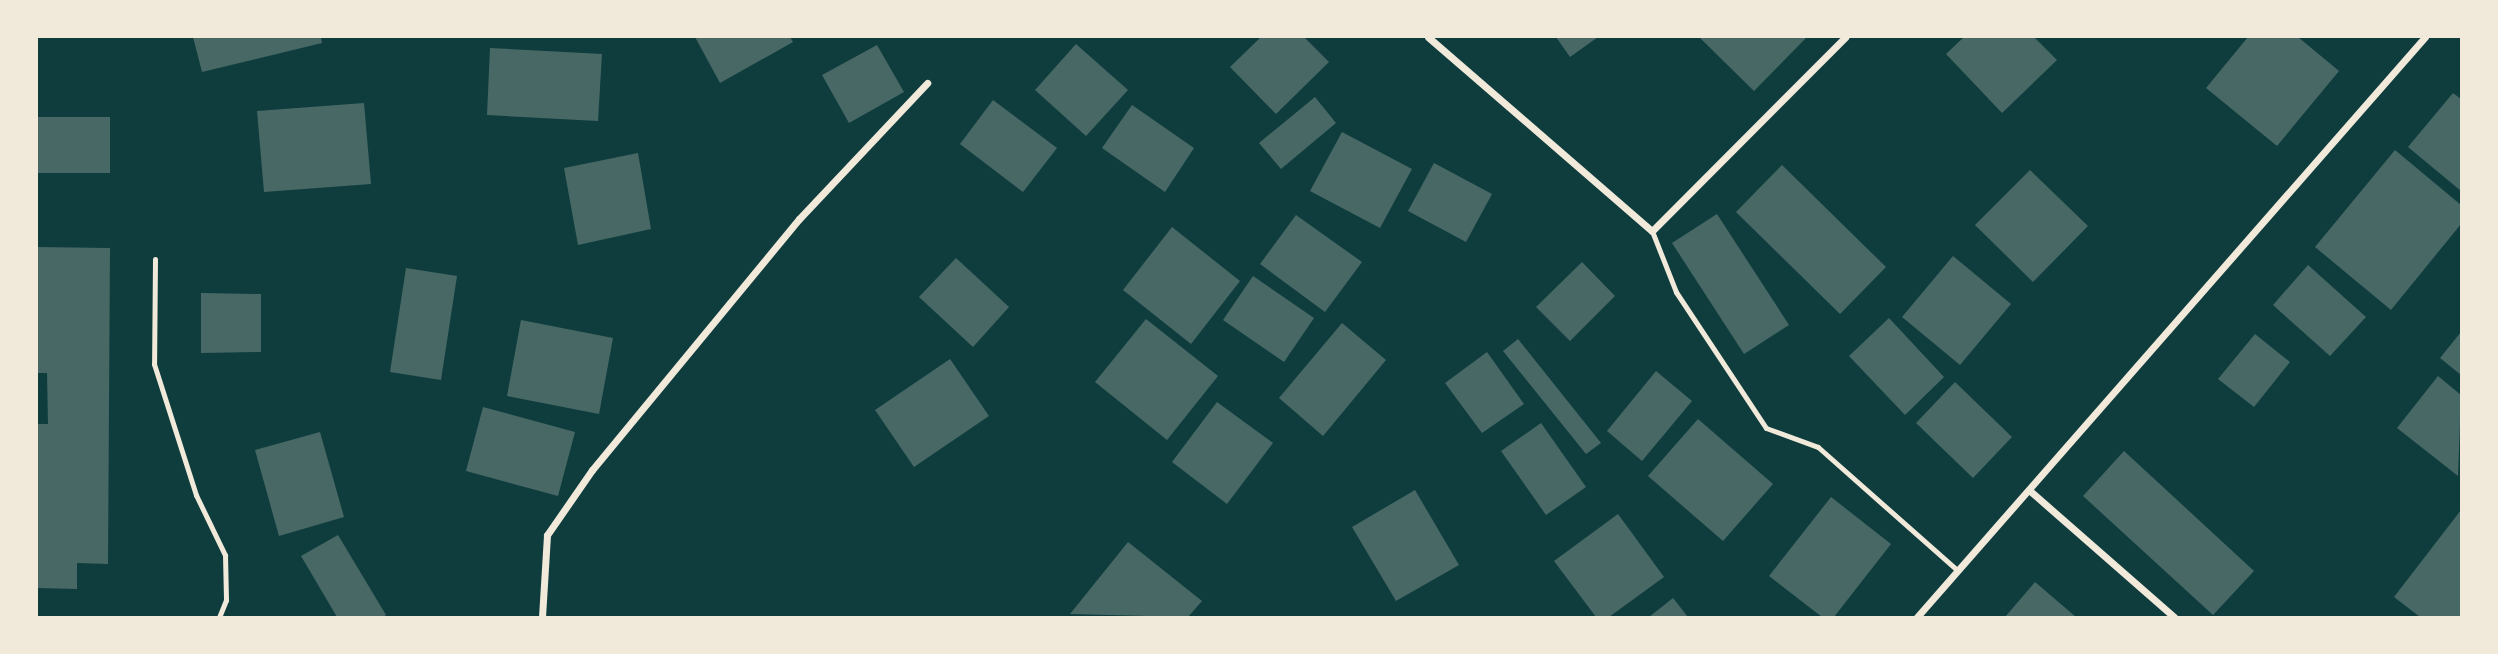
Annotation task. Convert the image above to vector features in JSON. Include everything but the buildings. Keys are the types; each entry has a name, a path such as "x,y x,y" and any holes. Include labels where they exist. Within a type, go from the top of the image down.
{"street":[{"path":"1428,37 1652,231 1844,37"},
{"path":"1917,617 1956,569 2029,490 2425,37"},
{"path":"542,617 547,535 592,470 799,219 927,83"},
{"path":"2029,490 2174,617"}],"lane":[{"path":"1652,231 1676,292 1766,428 1818,447 1956,569"},
{"path":"155,259 154,363 196,495 225,555 226,600 219,617"}]}
